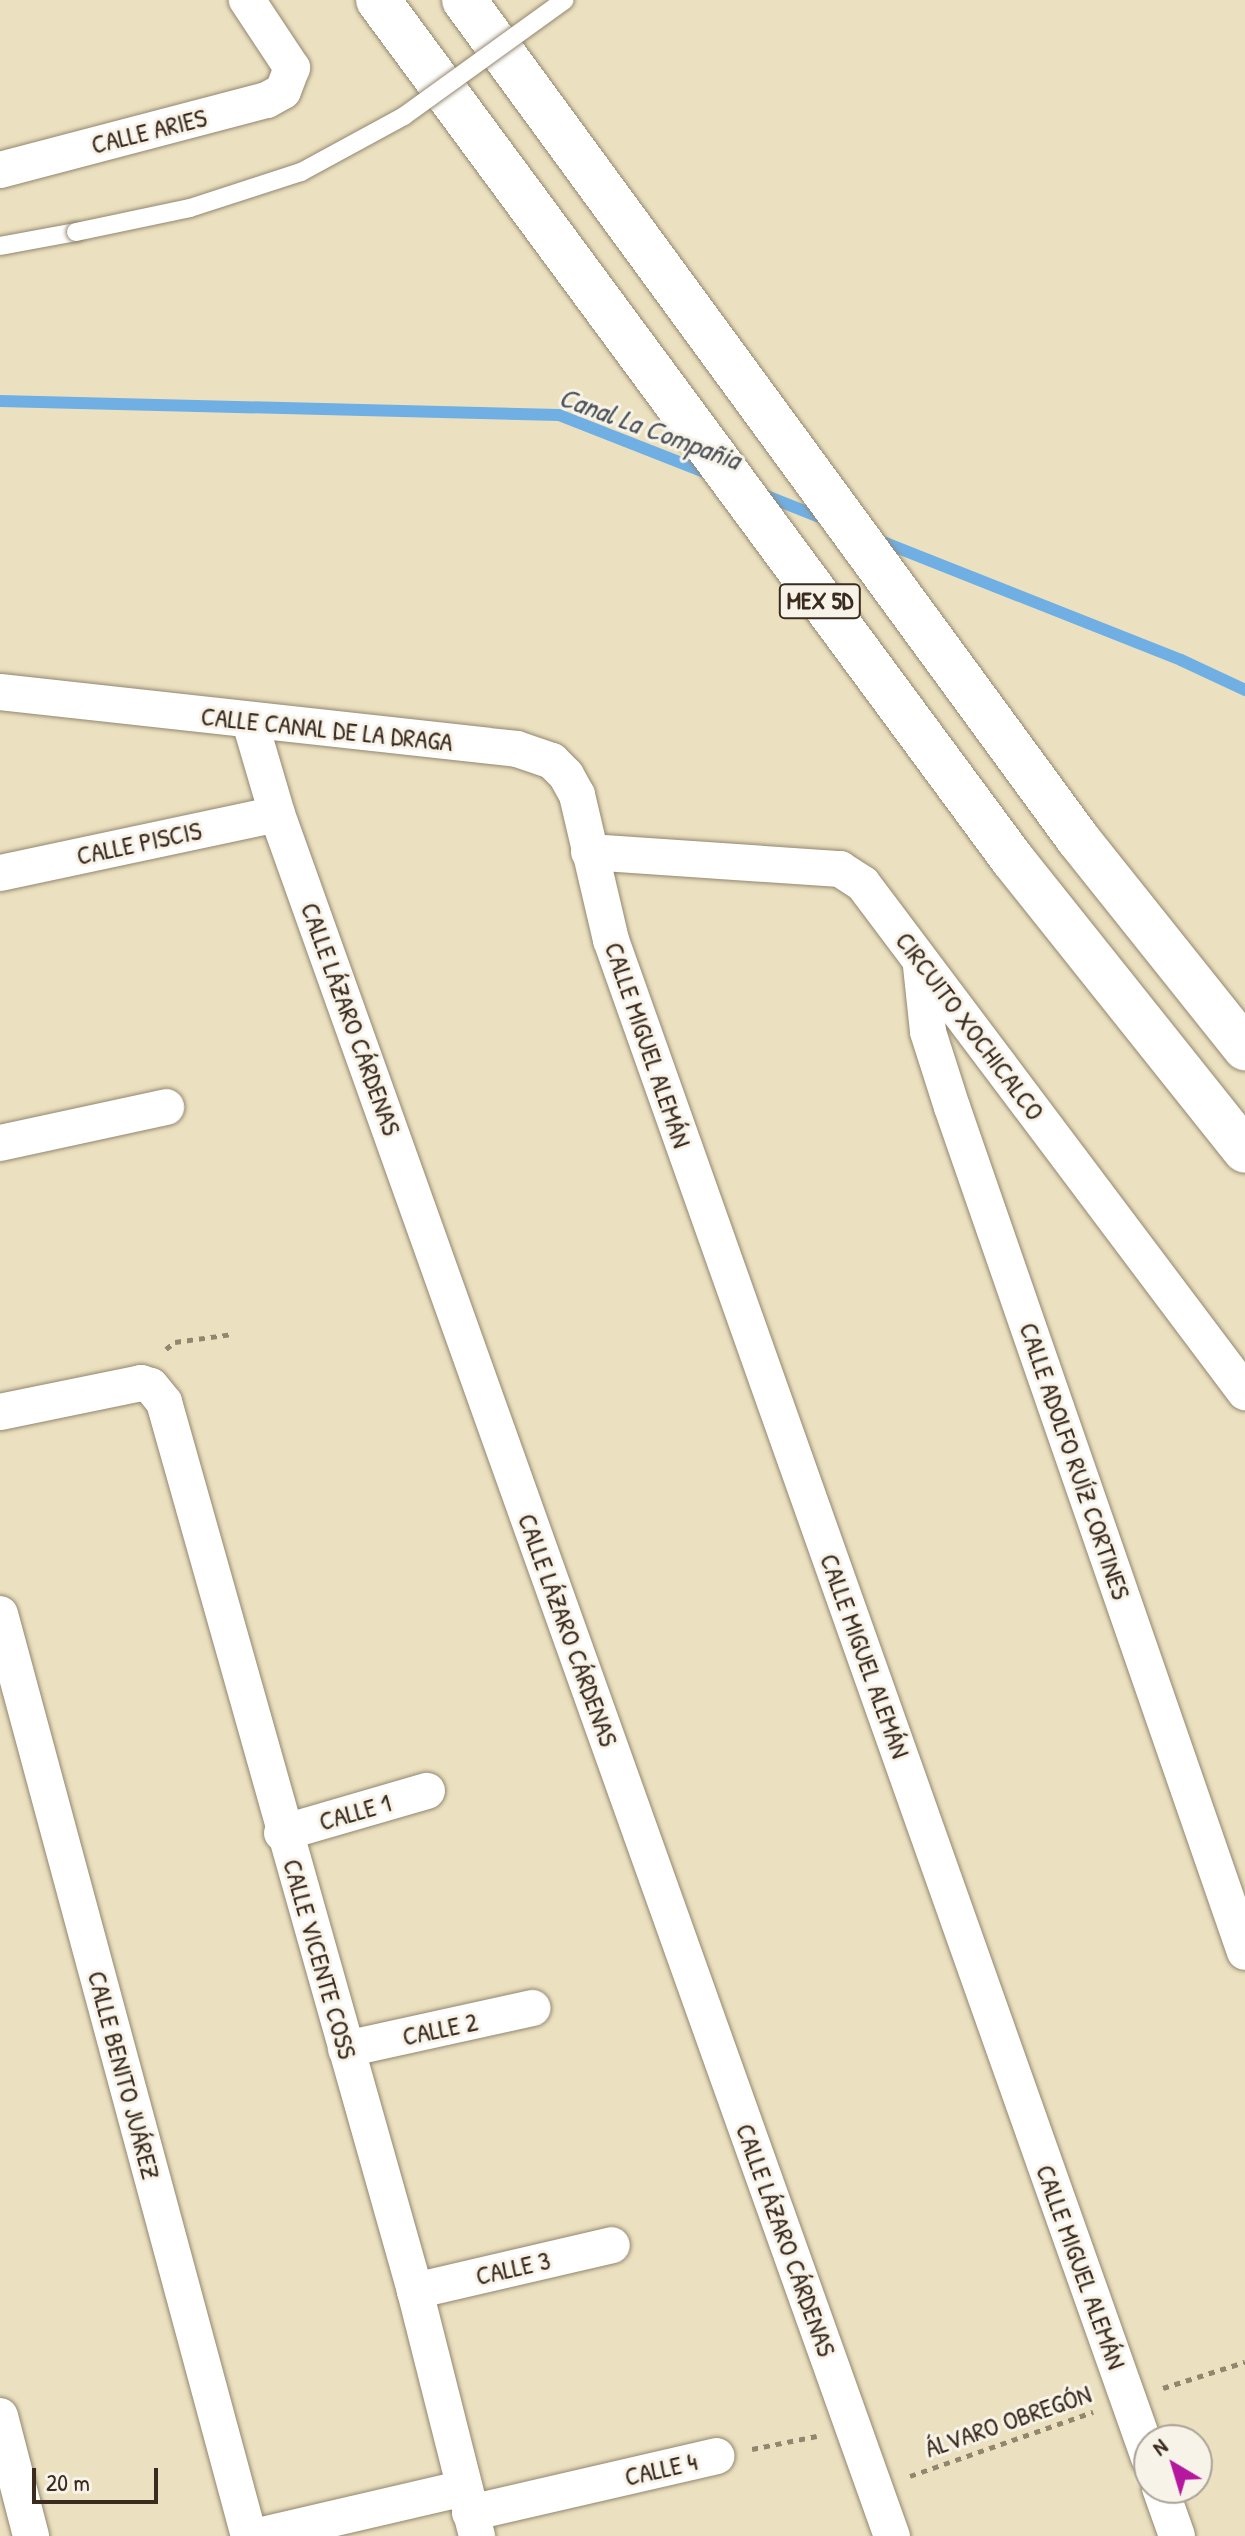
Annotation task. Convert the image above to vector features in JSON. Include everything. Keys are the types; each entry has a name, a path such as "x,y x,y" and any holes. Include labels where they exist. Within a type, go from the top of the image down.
{"highway":[{"name":"MEX 5D","path":"378,0 626,341 1013,860 1245,1151"},
{"name":"MEX 5D","path":"464,0 1078,839 1245,1048"}],"street":[{"name":"CALLE ARIES","path":"0,170 267,100 291,81 286,53 247,0"},
{"name":"CALLE CANAL DE LA DRAGA","path":"0,692 532,752 566,775 577,795 589,852"},
{"name":"CALLE LÁZARO CÁRDENAS","path":"250,722 277,814 892,2536"},
{"name":"CALLE PISCIS","path":"0,873 277,814"},
{"name":"CIRCUITO XOCHICALCO","path":"589,852 840,869 863,884 921,966 1245,1392"},
{"name":"CALLE MIGUEL ALEMÁN","path":"589,852 616,955 1137,2424"},
{"name":"CALLE ADOLFO RUÍZ CORTINES","path":"921,966 928,1032 952,1107 1245,1952"},
{"path":"0,1143 166,1107"},
{"path":"0,1412 132,1384 151,1386"},
{"name":"CALLE VICENTE COSS","path":"151,1386 164,1402 282,1833 415,2291 470,2512"},
{"name":"CALLE BENITO JUÁREZ","path":"0,1614 249,2536"},
{"name":"CALLE 1","path":"282,1833 427,1791"},
{"name":"CALLE 2","path":"346,2049 533,2008"},
{"name":"CALLE 3","path":"415,2291 612,2245"},
{"path":"0,2416 31,2536"},
{"name":"CALLE 4","path":"258,2536 470,2512 716,2456"},
{"path":"1166,2504 1177,2536"}],"lane":[{"path":"0,246 190,208 301,172 404,116 565,0"}],"path":[{"path":"151,1386 169,1345 233,1334"},
{"name":"ÁLVARO OBREGÓN","path":"876,2490 1245,2362"},
{"name":"CALLE 4","path":"716,2456 853,2428"}],"waterway":[{"name":"Canal La Compañia","path":"0,401 559,415 712,475"},
{"name":"Canal La Compañia","path":"759,493 827,520"},
{"name":"Canal La Compañia","path":"878,540 1181,660 1245,690"}]}
